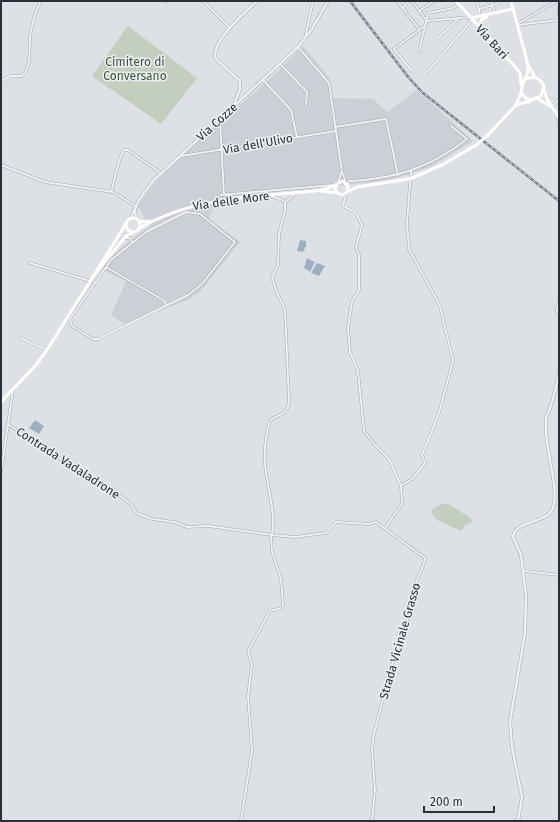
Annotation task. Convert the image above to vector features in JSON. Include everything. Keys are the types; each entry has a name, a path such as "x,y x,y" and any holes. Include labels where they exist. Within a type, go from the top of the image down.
{"main road":[{"path":"511,1 528,65 532,74 543,83 544,90 558,117"},
{"name":"Via Bari","path":"457,2 476,19 480,28 520,73 521,85"},
{"path":"480,28 476,19 512,9"},
{"path":"315,191 338,194 346,193 357,187 412,178 442,166 476,145 487,136 516,105 521,93 521,85 528,65"},
{"path":"524,80 530,77 537,78"},
{"path":"538,99 544,90"},
{"path":"521,93 525,98 530,100"},
{"path":"516,105 538,99 552,107"},
{"path":"315,191 332,187 337,184 347,184 357,187"},
{"path":"337,184 335,189 338,194"},
{"path":"346,193 347,184"},
{"name":"Via delle More","path":"150,222 204,203 315,191"},
{"path":"1,402 36,365 47,350 131,218 136,219 139,222 140,228"},
{"path":"139,222 150,222"},
{"path":"90,281 126,236 137,232 140,228 150,222"},
{"path":"126,224 128,231 132,233"}],"street":[{"path":"1,81 11,76 22,76 25,73 29,61 34,19 41,1"},
{"path":"203,1 230,28"},
{"path":"232,108 240,89 240,81 219,62 215,55 220,41 230,28 257,1"},
{"path":"305,39 313,1"},
{"name":"Via Cozze","path":"131,218 144,193 161,173 298,47 305,39 328,1"},
{"path":"397,1 419,29"},
{"path":"403,9 408,1"},
{"path":"412,1 427,21"},
{"path":"419,11 434,1"},
{"path":"428,71 476,19 479,12 477,1"},
{"path":"492,1 495,14"},
{"path":"517,25 518,22 529,18 551,2 557,1 559,16"},
{"path":"419,52 429,13 453,8 457,2"},
{"path":"478,9 499,3"},
{"path":"427,21 458,18 476,19"},
{"path":"437,39 458,18"},
{"path":"529,18 532,22"},
{"path":"517,25 532,22 559,20"},
{"path":"412,72 394,49 426,25"},
{"path":"298,47 329,83 342,172 347,184 350,181 376,180 411,171 450,152 467,139 451,126"},
{"path":"280,64 307,92 306,105"},
{"path":"262,80 291,110 297,137"},
{"path":"552,107 559,99"},
{"path":"558,117 559,125"},
{"path":"335,127 386,119 398,175"},
{"path":"220,120 224,195"},
{"name":"Via dell'Ulivo","path":"179,157 336,131"},
{"path":"110,192 120,158 124,150 128,150 161,173"},
{"path":"1,165 45,182 110,192 136,206"},
{"path":"401,486 412,479 425,463 425,459 422,456 423,452 439,413 453,363 440,306 409,249 407,223 411,171"},
{"path":"220,195 337,184 342,172"},
{"path":"285,202 296,193"},
{"path":"346,193 343,200 343,206 355,212 362,225 356,247 359,255 359,290 352,301 348,328 350,352 358,371 364,431 389,459 401,486 402,504 385,528"},
{"path":"338,194 343,200"},
{"path":"269,196 285,202"},
{"path":"241,821 252,751 248,696 252,665 248,651 270,611 281,608 283,605 280,574 272,549 273,513 265,465 265,450 270,421 271,419 284,414 288,409 289,400 285,309 277,293 272,277 278,265 279,234 285,211 285,202"},
{"path":"134,210 136,219"},
{"path":"192,212 200,214 235,242 197,289 188,295 98,339 93,339 72,326 70,319 111,260 132,242 145,232 175,217 192,212"},
{"path":"145,225 145,232"},
{"path":"140,228 145,232"},
{"path":"108,257 126,238 130,238 132,242"},
{"path":"30,263 90,281"},
{"path":"106,267 165,301 166,305"},
{"path":"559,301 557,311 559,315"},
{"path":"20,338 47,350"},
{"path":"518,821 522,797 512,747 510,721 524,633 525,571 522,555 513,537 514,532 543,518 552,510 554,504 556,491 549,462 546,418 555,392 559,372"},
{"path":"1,472 13,389"},
{"name":"Contrada Vadaladrone","path":"9,425 97,483 108,487 131,504 136,513 152,520 174,522 187,527 208,526 295,537 324,533 336,522 363,524 376,522 385,528"},
{"name":"Strada Vicinale Grasso","path":"372,821 375,790 372,750 374,734 391,668 410,612 411,596 425,558 385,528"},
{"path":"525,571 559,575"}],"shaded area":[{"path":"348,1 352,1 399,64 421,90 419,91 404,74"},
{"path":"303,46 330,79 333,98 373,99 387,112 417,90 473,141 432,166 404,176 383,181 227,197 214,205 209,219 240,242 200,292 188,300 124,324 111,315 126,281 107,272 103,267 116,252 149,226 138,207 143,199 154,184 186,152 272,77"}],"green space":[{"name":"Cimitero di Conversano","path":"128,26 197,78 161,124 92,76"},
{"path":"442,504 448,504 471,518 472,522 466,524 461,531 437,520 431,512 434,508"}],"water":[{"path":"300,240 306,241 306,246 303,252 297,251"},
{"path":"307,258 315,262 310,272 304,268"},
{"path":"317,263 325,266 319,276 311,273"},
{"path":"35,420 44,426 39,434 29,428"}],"railway":[{"path":"350,1 409,78 423,93 559,201"}]}
